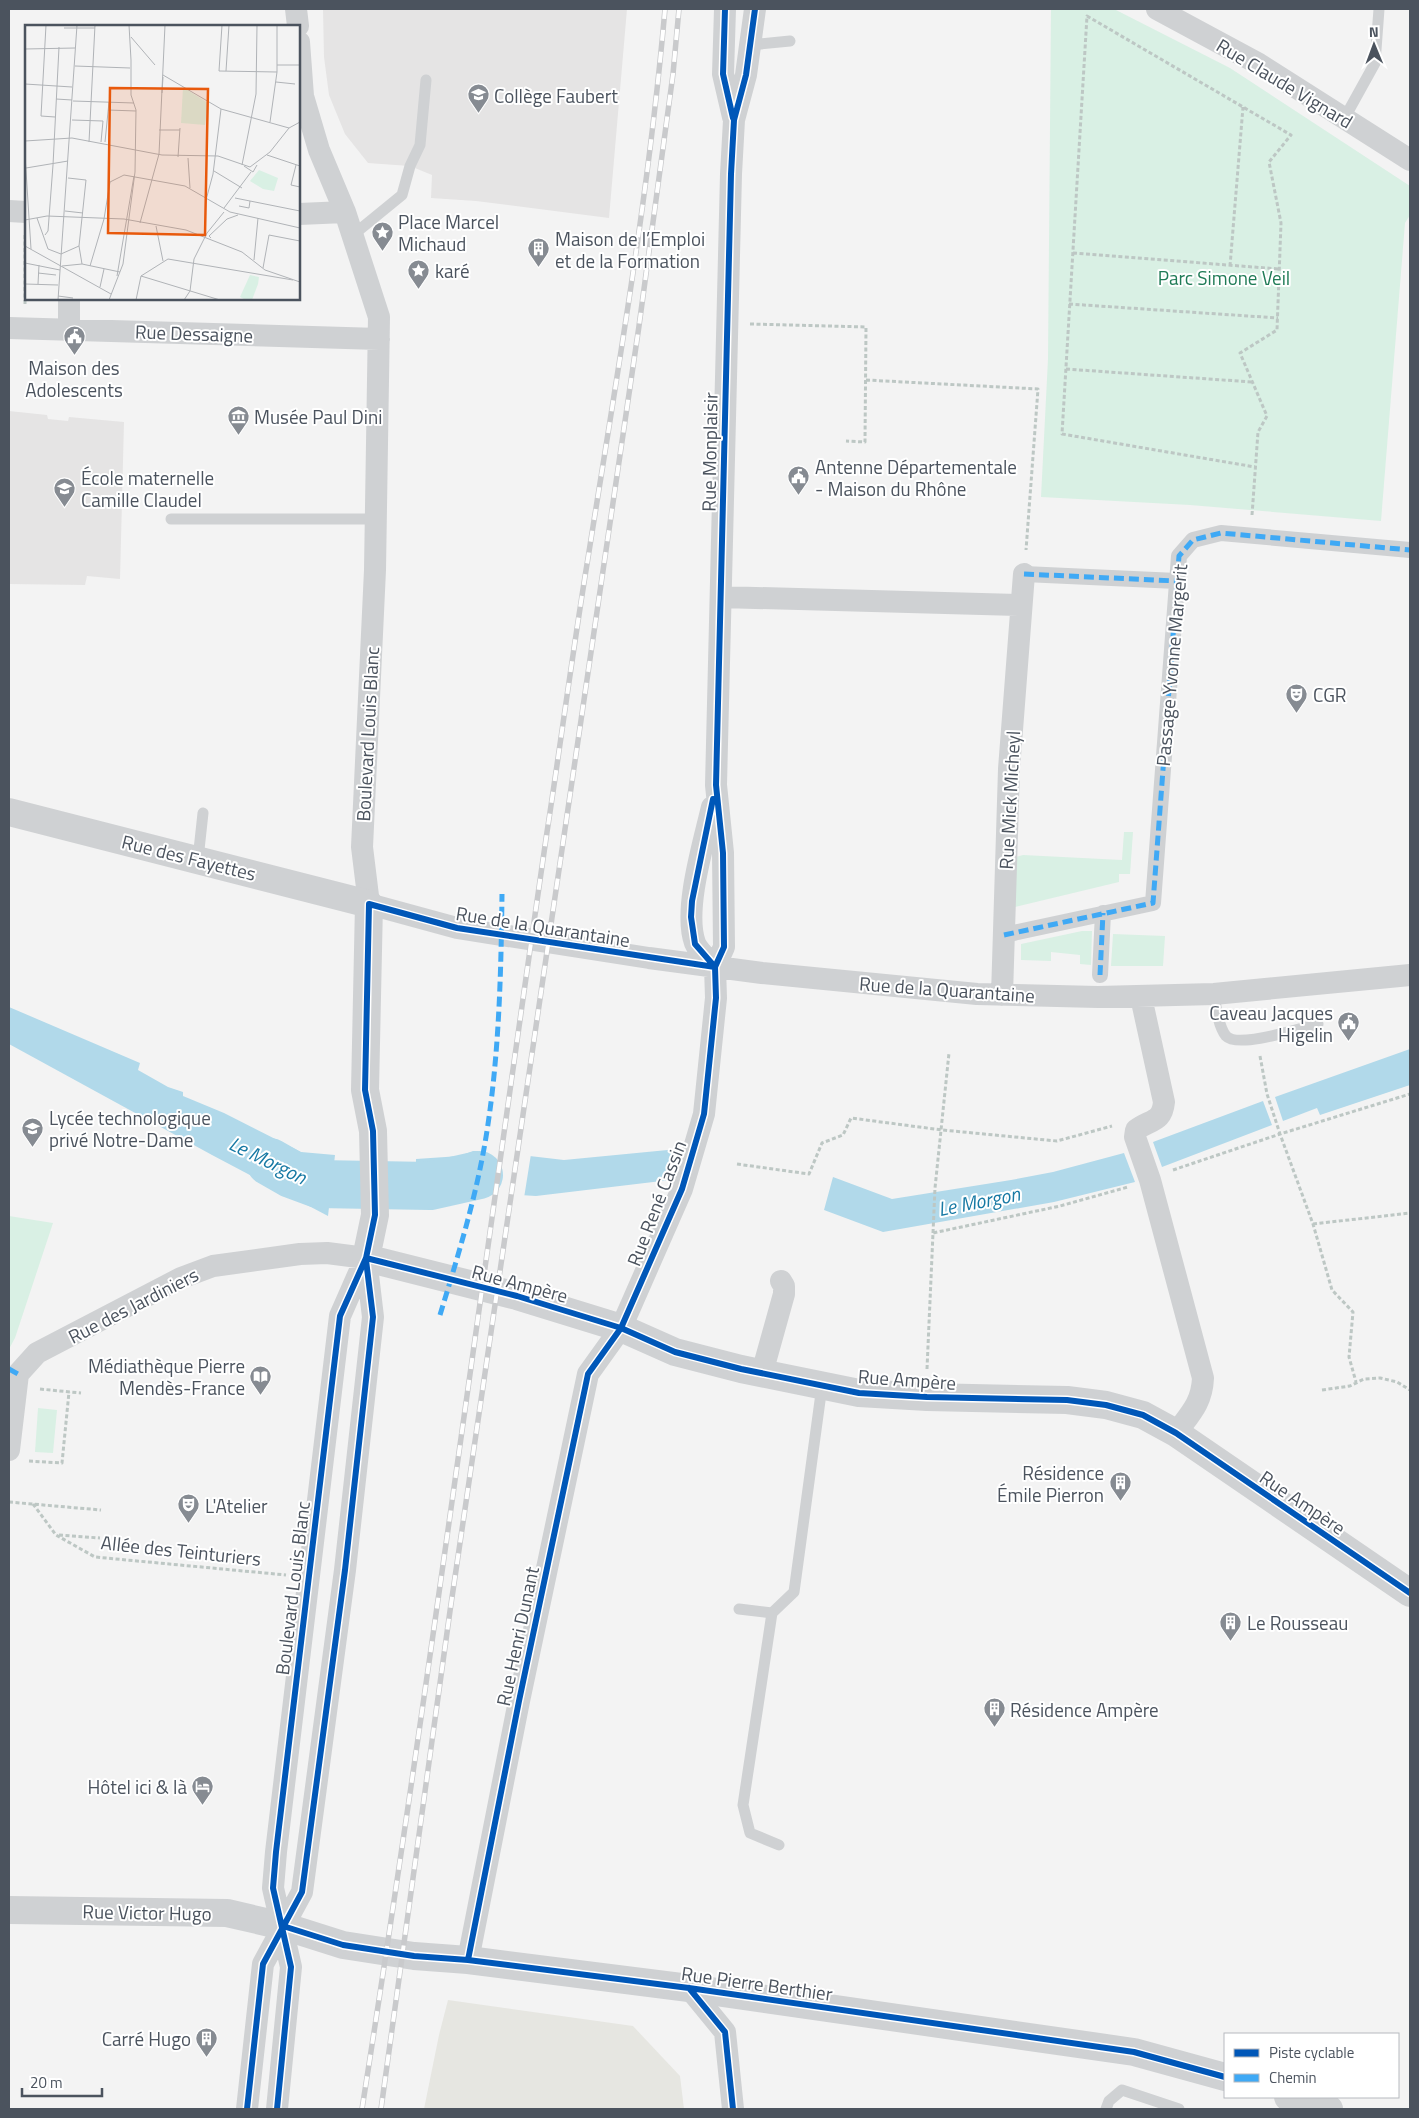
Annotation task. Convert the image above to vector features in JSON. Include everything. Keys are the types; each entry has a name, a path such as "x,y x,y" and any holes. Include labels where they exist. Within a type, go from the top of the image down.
{"street":[{"path":"296,9 298,25"},
{"name":"Rue Monplaisir","path":"725,9 723,74 734,120"},
{"name":"Rue Monplaisir","path":"716,785 692,901 695,944 715,967 724,947 723,853 716,785 734,120 746,75 755,9"},
{"name":"Rue Claude Vignard","path":"1157,9 1260,64 1410,160"},
{"name":"Boulevard Louis Blanc","path":"277,2109 291,1967 273,1888 340,1316 366,1258 375,1215 375,1153 365,1080 369,904 362,847 376,518 379,317 345,212 320,150 303,96 300,56"},
{"path":"9,211 25,222"},
{"path":"300,214 345,212"},
{"path":"69,300 69,329"},
{"name":"Rue Dessaigne","path":"9,328 379,338"},
{"name":"Passage Yvonne Margerit","path":"1004,934 1153,903 1179,556 1193,540 1221,533 1410,550"},
{"path":"1024,574 1177,581"},
{"name":"Rue Mick Micheyl","path":"1002,994 1009,769 1024,574"},
{"path":"721,597 1021,605"},
{"name":"Rue des Fayettes","path":"9,812 369,904"},
{"name":"Rue de la Quarantaine","path":"369,904 457,928 715,967 924,990 1141,997 1214,994 1410,975"},
{"path":"1100,975 1103,913"},
{"name":"Rue René Cassin","path":"621,1328 682,1188 697,1142 704,1114 715,1006 715,967"},
{"path":"1141,997 1164,1102 1163,1113 1159,1118 1136,1130 1135,1137 1150,1180 1203,1378 1202,1394 1196,1407 1176,1433"},
{"name":"Rue des Jardiniers","path":"18,1456 13,1372 37,1353 180,1278 214,1266 300,1254 327,1253 366,1258"},
{"name":"Boulevard Louis Blanc","path":"247,2109 262,1964 302,1892 343,1579 373,1316 366,1258"},
{"name":"Rue Ampère","path":"366,1258 517,1296 621,1328 675,1352 822,1386 859,1393 927,1397 1067,1400 1106,1405 1143,1415 1176,1433 1410,1594"},
{"path":"762,1373 784,1294 784,1286 780,1282"},
{"name":"Rue Henri Dunant","path":"468,1960 519,1701 588,1374 621,1328"},
{"name":"Rue Victor Hugo","path":"9,1910 227,1913 283,1926"},
{"name":"Rue Pierre Berthier","path":"283,1926 343,1945 414,1956 468,1960 689,1988 1134,2052 1224,2077"},
{"path":"689,1988 724,2032 733,2109"},
{"path":"1291,2098 1329,2109"}],"lane":[{"path":"1344,119 1375,63 1378,9"},
{"path":"750,46 790,41"},
{"path":"352,235 402,195 410,166 420,144 426,80"},
{"path":"171,518 376,518"},
{"path":"198,859 203,813"},
{"path":"1214,994 1222,1029 1228,1038 1235,1040 1258,1039 1318,1024"},
{"path":"779,1845 750,1833 743,1805 772,1613 794,1592 822,1386"},
{"path":"738,1609 772,1613"},
{"path":"1106,2109 1109,2101 1122,2090 1179,2109"}],"path":[{"path":"1250,535 1258,432 1267,416 1240,353 1277,330 1281,223 1269,162 1291,135 1087,16 1062,434 1255,467"},
{"path":"1230,266 1243,107"},
{"path":"1073,253 1279,269"},
{"path":"25,300 25,310"},
{"path":"1070,304 1278,318"},
{"path":"727,324 866,327 865,442 846,440"},
{"path":"1066,369 1252,382"},
{"path":"866,380 1038,389 1024,574"},
{"path":"1258,1039 1267,1094 1314,1224 1332,1290 1353,1312 1349,1357 1356,1382"},
{"path":"927,1372 935,1188 949,1053"},
{"path":"933,1234 1060,1206 1150,1180 1162,1174 1280,1134 1410,1094"},
{"path":"737,1164 809,1174 822,1143 843,1135 851,1118 942,1130 1057,1141 1118,1124"},
{"path":"1314,1224 1410,1213"},
{"path":"1322,1390 1350,1386 1364,1379 1380,1378 1397,1382 1410,1390"},
{"path":"47,1390 81,1393"},
{"path":"18,1456 62,1463 69,1392"},
{"path":"9,1502 101,1510"}],"shaded area":[{"name":"Collège Faubert","path":"323,9 627,9 609,218 476,201 431,198 432,175 410,166 368,163 345,134 329,95 324,57"},
{"name":"École maternelle Camille Claudel","path":"9,411 47,415 48,419 68,421 69,417 124,422 120,579 87,576 85,585 9,584"},
{"path":"448,2000 633,2026 680,2076 684,2109 424,2109"}],"green space":[{"name":"Parc Simone Veil","path":"1051,9 1114,9 1230,68 1410,186 1410,215 1405,223 1381,521 1190,505 1041,497 1048,359"},
{"path":"1124,832 1133,832 1130,874 1119,874 1119,882 1011,908 1013,858 1023,855 1122,860"},
{"path":"1082,931 1092,931 1091,965 1080,964 1080,955 1051,952 1051,961 1021,960 1021,944"},
{"path":"1113,934 1165,936 1163,966 1111,966"},
{"path":"9,1216 53,1223 15,1338 9,1349"},
{"path":"38,1408 57,1410 53,1453 35,1452"}],"water":[{"path":"9,1007 140,1063 138,1070 168,1087 183,1092 183,1096 224,1113 301,1152 335,1155 328,1216 9,1044"},
{"path":"1410,1049 1410,1085 1320,1115 1317,1108 1283,1121 1275,1097"},
{"path":"1263,1101 1272,1125 1162,1167 1153,1142"},
{"path":"678,1149 670,1180 536,1196 476,1192 461,1193 415,1208 416,1159 460,1156 473,1151 485,1151 564,1160"},
{"path":"1124,1153 1135,1182 1054,1202 883,1232 824,1210 833,1177 892,1199 1053,1172"}],"pier":[{"path":"479,1148 531,1154 524,1198 484,1195 489,1156 481,1195 469,1195"}],"waterway":[{"name":"Le Morgon","path":"270,1162 291,1174 318,1184 430,1186 479,1175"}],"railway":[{"path":"362,2109 434,1631 572,661 641,215 665,9"},
{"path":"381,2109 450,1611 639,326 673,74 679,9"}],"marked path":[{"path":"1004,935 1153,903 1179,556 1193,540 1221,533 1410,550"},
{"path":"1024,574 1177,581"},
{"path":"440,1315 471,1208 490,1112 498,1019 502,894"},
{"path":"1100,975 1103,913"},
{"path":"9,1369 18,1374"}],"cycle path":[{"path":"725,9 723,74 733,118"},
{"path":"468,1960 519,1701 588,1374 621,1328 682,1189 704,1114 716,998 715,967 724,947 723,853 716,785 731,174 734,120 746,75 755,9"},
{"path":"713,799 692,901 691,917 695,944 715,967"},
{"path":"277,2109 291,1967 273,1888 276,1852 340,1316 366,1258 375,1215 373,1131 365,1090 369,904 457,928 715,967"},
{"path":"366,1258 517,1296 621,1328 675,1352 741,1369 859,1393 927,1397 1067,1400 1106,1405 1143,1415 1176,1433 1410,1593"},
{"path":"247,2109 263,1964 302,1892 345,1570 373,1317 366,1260"},
{"path":"283,1926 343,1945 414,1956 468,1960 689,1988 1134,2052 1224,2077"},
{"path":"689,1988 725,2032 733,2109"}],"place":[{"name":"Collège Faubert","path":"478,114"},
{"name":"Place Marcel Michaud","path":"382,251"},
{"name":"Maison de l’Emploi et de la Formation","path":"539,268"},
{"name":"karé","path":"419,289"},
{"name":"Maison des Adolescents","path":"74,355"},
{"name":"Musée Paul Dini","path":"238,435"},
{"name":"Antenne Départementale - Maison du Rhône","path":"799,496"},
{"name":"École maternelle Camille Claudel","path":"65,507"},
{"name":"CGR","path":"1297,713"},
{"name":"Caveau Jacques Higelin","path":"1349,1042"},
{"name":"Lycée technologique privé Notre-Dame","path":"33,1147"},
{"name":"Médiathèque Pierre Mendès-France","path":"261,1395"},
{"name":"Résidence Émile Pierron","path":"1120,1502"},
{"name":"L'Atelier","path":"189,1524"},
{"name":"Le Rousseau","path":"1231,1641"},
{"name":"Résidence Ampère","path":"994,1728"},
{"name":"Hôtel ici & là","path":"203,1805"},
{"name":"Carré Hugo","path":"207,2057"}]}
